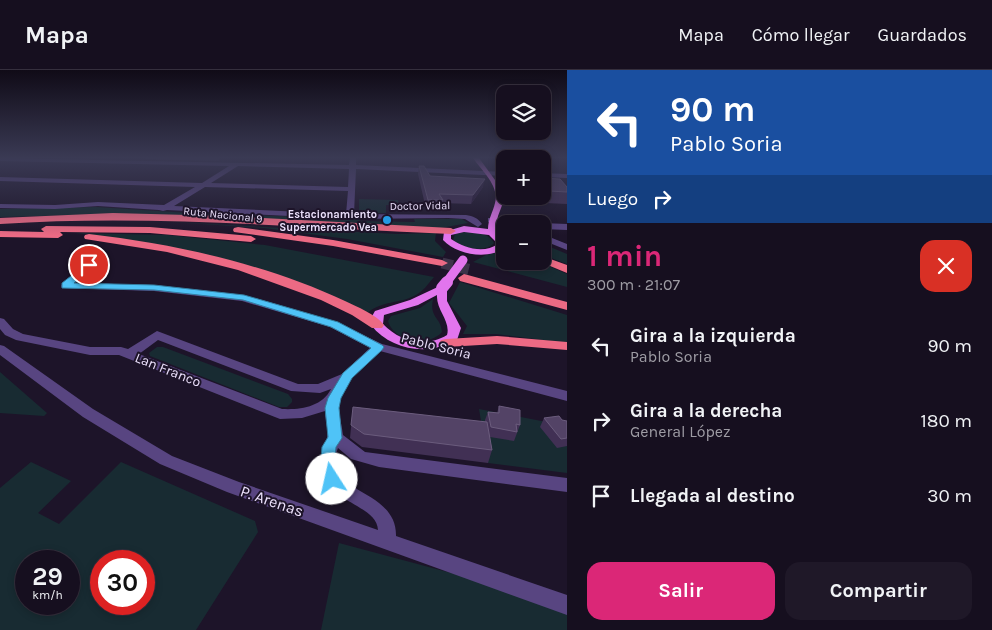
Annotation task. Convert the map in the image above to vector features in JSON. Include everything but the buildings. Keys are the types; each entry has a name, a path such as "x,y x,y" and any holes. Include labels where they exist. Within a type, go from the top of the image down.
{"highway":[{"path":"0,222 60,218 160,217 451,231"},
{"name":"Ruta Nacional 9","path":"0,222 136,222 207,227 334,243 439,268 296,245 182,232 113,229 0,230"},
{"path":"0,234 90,238 145,244 192,253 244,268 334,300 359,312 379,328"},
{"path":"551,262 567,269"},
{"path":"466,269 567,295"},
{"path":"466,269 567,306"},
{"path":"446,343 497,340 567,346"}],"main road":[{"path":"475,227 484,218 493,200 494,194 489,184"},
{"path":"495,184 500,193 500,201 491,220 496,231"},
{"path":"466,269 446,237 451,231 475,227 496,237"},
{"path":"451,244 482,252 496,249"},
{"path":"442,288 442,301 454,328 453,337 446,343 425,345 400,342 390,338 379,328 377,318 379,313 414,303 442,288 466,269 482,252"}],"street":[{"path":"163,209 204,184"},
{"path":"208,184 352,189"},
{"path":"350,217 352,184"},
{"name":"Doctor Vidal","path":"0,206 54,207 98,204 163,209 350,217 448,216 466,217 474,220 475,227"},
{"path":"491,220 496,220"},
{"path":"551,226 567,227"},
{"path":"551,241 567,247"},
{"name":"Pablo Soria","path":"101,254 66,286 154,288 244,298 334,325 378,347 567,396"},
{"name":"Lan Franco","path":"0,321 9,332 20,337 90,351 121,351 280,414 298,416 315,412 334,398"},
{"path":"378,347 379,328"},
{"path":"130,354 156,336 296,388 320,389 342,381 378,347 425,345"},
{"name":"P. Arenas","path":"0,348 88,413 166,460 234,487 567,605"},
{"path":"347,376 334,398 332,408 335,438 329,447 328,458 332,479 341,490 378,510 387,523 386,540"},
{"path":"335,438 344,442 351,452 360,457 379,461 567,485"}],"shaded area":[{"path":"359,199 398,200 399,205 386,205 386,213 362,213 359,212"},
{"path":"96,207 189,213 359,219 360,221 415,222 414,219 462,219 468,223 441,228 121,214 0,217 0,209"},
{"path":"170,222 397,234 436,233 435,241 446,252 443,257 347,239 264,228"},
{"path":"465,232 485,235 494,243 485,248 474,249 462,246 453,240 455,234"},
{"path":"75,233 167,235 265,245 434,277 417,294 379,306 367,313 333,296 297,282 225,259 150,243"},
{"path":"551,247 567,254 567,264 551,258"},
{"path":"496,253 496,268 473,262 486,255"},
{"path":"551,267 567,274 567,287 503,270 551,270"},
{"path":"460,282 567,315 567,343 496,334 463,334 467,326 449,303"},
{"path":"433,299 434,314 440,323 442,332 436,337 420,341 412,340 397,334 391,328 388,321 391,316 420,308"},
{"path":"157,347 163,347 288,394 292,402 287,407 279,407 150,356 149,353"},
{"path":"0,372 47,413 44,416 0,413"},
{"path":"479,409 567,426 567,473 488,463"},
{"path":"31,462 71,481 38,513 59,524 121,462 255,521 258,532 196,630 0,630 0,488"},
{"path":"339,543 567,604 567,630 321,630"}],"tunnel":[{"path":"442,263 471,270"}],"place":[{"name":"Estacionamiento Supermercado Vea","path":"387,220"}],"route":[{"path":"89,265 66,286 187,290 244,298 304,314 334,325 378,347 347,376 334,398 332,408 335,438 329,447 328,458 332,479"}]}
